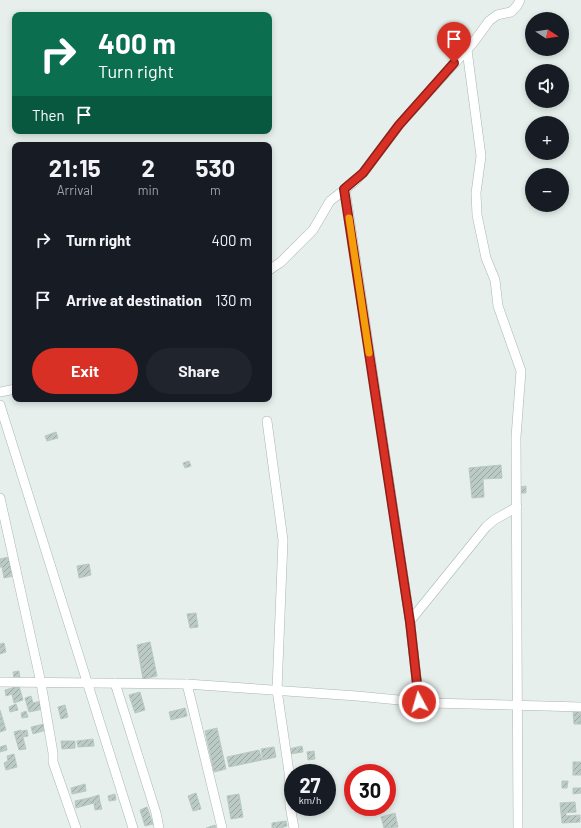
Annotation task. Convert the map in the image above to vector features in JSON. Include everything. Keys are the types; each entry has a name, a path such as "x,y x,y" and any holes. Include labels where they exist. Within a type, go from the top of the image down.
{"street":[{"path":"272,268 281,262 313,230 330,201 363,173 399,125 467,50 489,22 497,15 511,12 520,0"},
{"path":"467,50 481,156 476,193 477,215 486,258 495,280 498,306 521,371 516,438 518,828"},
{"path":"344,189 410,622 419,702"},
{"path":"0,392 12,390"},
{"path":"0,405 133,828"},
{"path":"267,421 283,540 277,690 289,772 290,806 294,828"},
{"path":"0,498 41,683 53,753 53,762 76,828"},
{"path":"410,622 486,527 494,520 517,507"},
{"path":"0,682 187,684 419,702 581,707"},
{"path":"115,684 156,813 159,828"},
{"path":"187,684 222,828"}],"building":[{"path":"56,432 58,438 47,441 45,436"},
{"path":"189,461 191,466 185,468 183,463"},
{"path":"501,465 502,478 483,479 484,497 472,498 469,468"},
{"path":"526,486 526,493 521,493 520,487"},
{"path":"9,557 13,576 4,578 2,567 0,567 0,559"},
{"path":"89,564 91,575 79,578 77,566"},
{"path":"196,613 198,627 190,628 187,614"},
{"path":"150,642 157,676 143,679 137,645"},
{"path":"4,643 6,652 0,654 0,644"},
{"path":"19,671 20,679 14,679 13,672"},
{"path":"19,686 23,700 14,703 12,694 6,696 5,690"},
{"path":"140,692 145,710 135,713 129,695"},
{"path":"31,696 33,703 41,701 43,709 29,712 25,698"},
{"path":"16,704 18,710 10,712 9,707"},
{"path":"65,705 68,717 61,719 58,707"},
{"path":"185,708 187,716 171,720 169,712"},
{"path":"0,710 6,730 0,732"},
{"path":"26,711 28,717 22,718 21,713"},
{"path":"573,711 581,711 581,724 574,724"},
{"path":"44,724 46,730 33,734 31,727"},
{"path":"217,728 226,769 214,772 205,731"},
{"path":"21,730 26,749 19,750 14,732"},
{"path":"27,730 28,736 23,737 22,731"},
{"path":"93,739 94,746 78,747 77,741"},
{"path":"61,741 75,741 75,748 62,749"},
{"path":"6,745 7,750 0,752 0,747"},
{"path":"302,746 303,752 290,754 289,749"},
{"path":"274,747 276,757 263,760 261,749"},
{"path":"259,750 262,760 229,767 227,757"},
{"path":"314,751 315,759 308,760 307,752"},
{"path":"14,754 17,767 6,770 4,763 8,761 7,756"},
{"path":"573,762 581,762 581,775 573,775"},
{"path":"562,781 568,781 567,788 562,788"},
{"path":"85,784 86,791 72,794 71,788"},
{"path":"573,788 581,788 581,793 573,794"},
{"path":"196,793 201,809 193,811 188,796"},
{"path":"115,794 116,800 109,801 108,796"},
{"path":"239,794 243,817 231,819 227,796"},
{"path":"99,795 100,802 90,804 89,798"},
{"path":"89,798 90,804 76,808 75,801"},
{"path":"100,802 102,809 95,810 94,804"},
{"path":"575,802 576,812 561,813 560,803"},
{"path":"147,807 153,824 145,826 140,810"},
{"path":"561,813 566,813 566,816 580,815 580,822 562,823"},
{"path":"396,816 398,827 384,828 381,817"},
{"path":"286,821 287,826 283,828 272,828 272,823"},
{"path":"215,825 216,828 206,828"}],"slow traffic":[{"path":"349,218 369,353"}],"route":[{"path":"419,702 410,622 344,189 353,183 363,173 399,125 454,63"}]}
